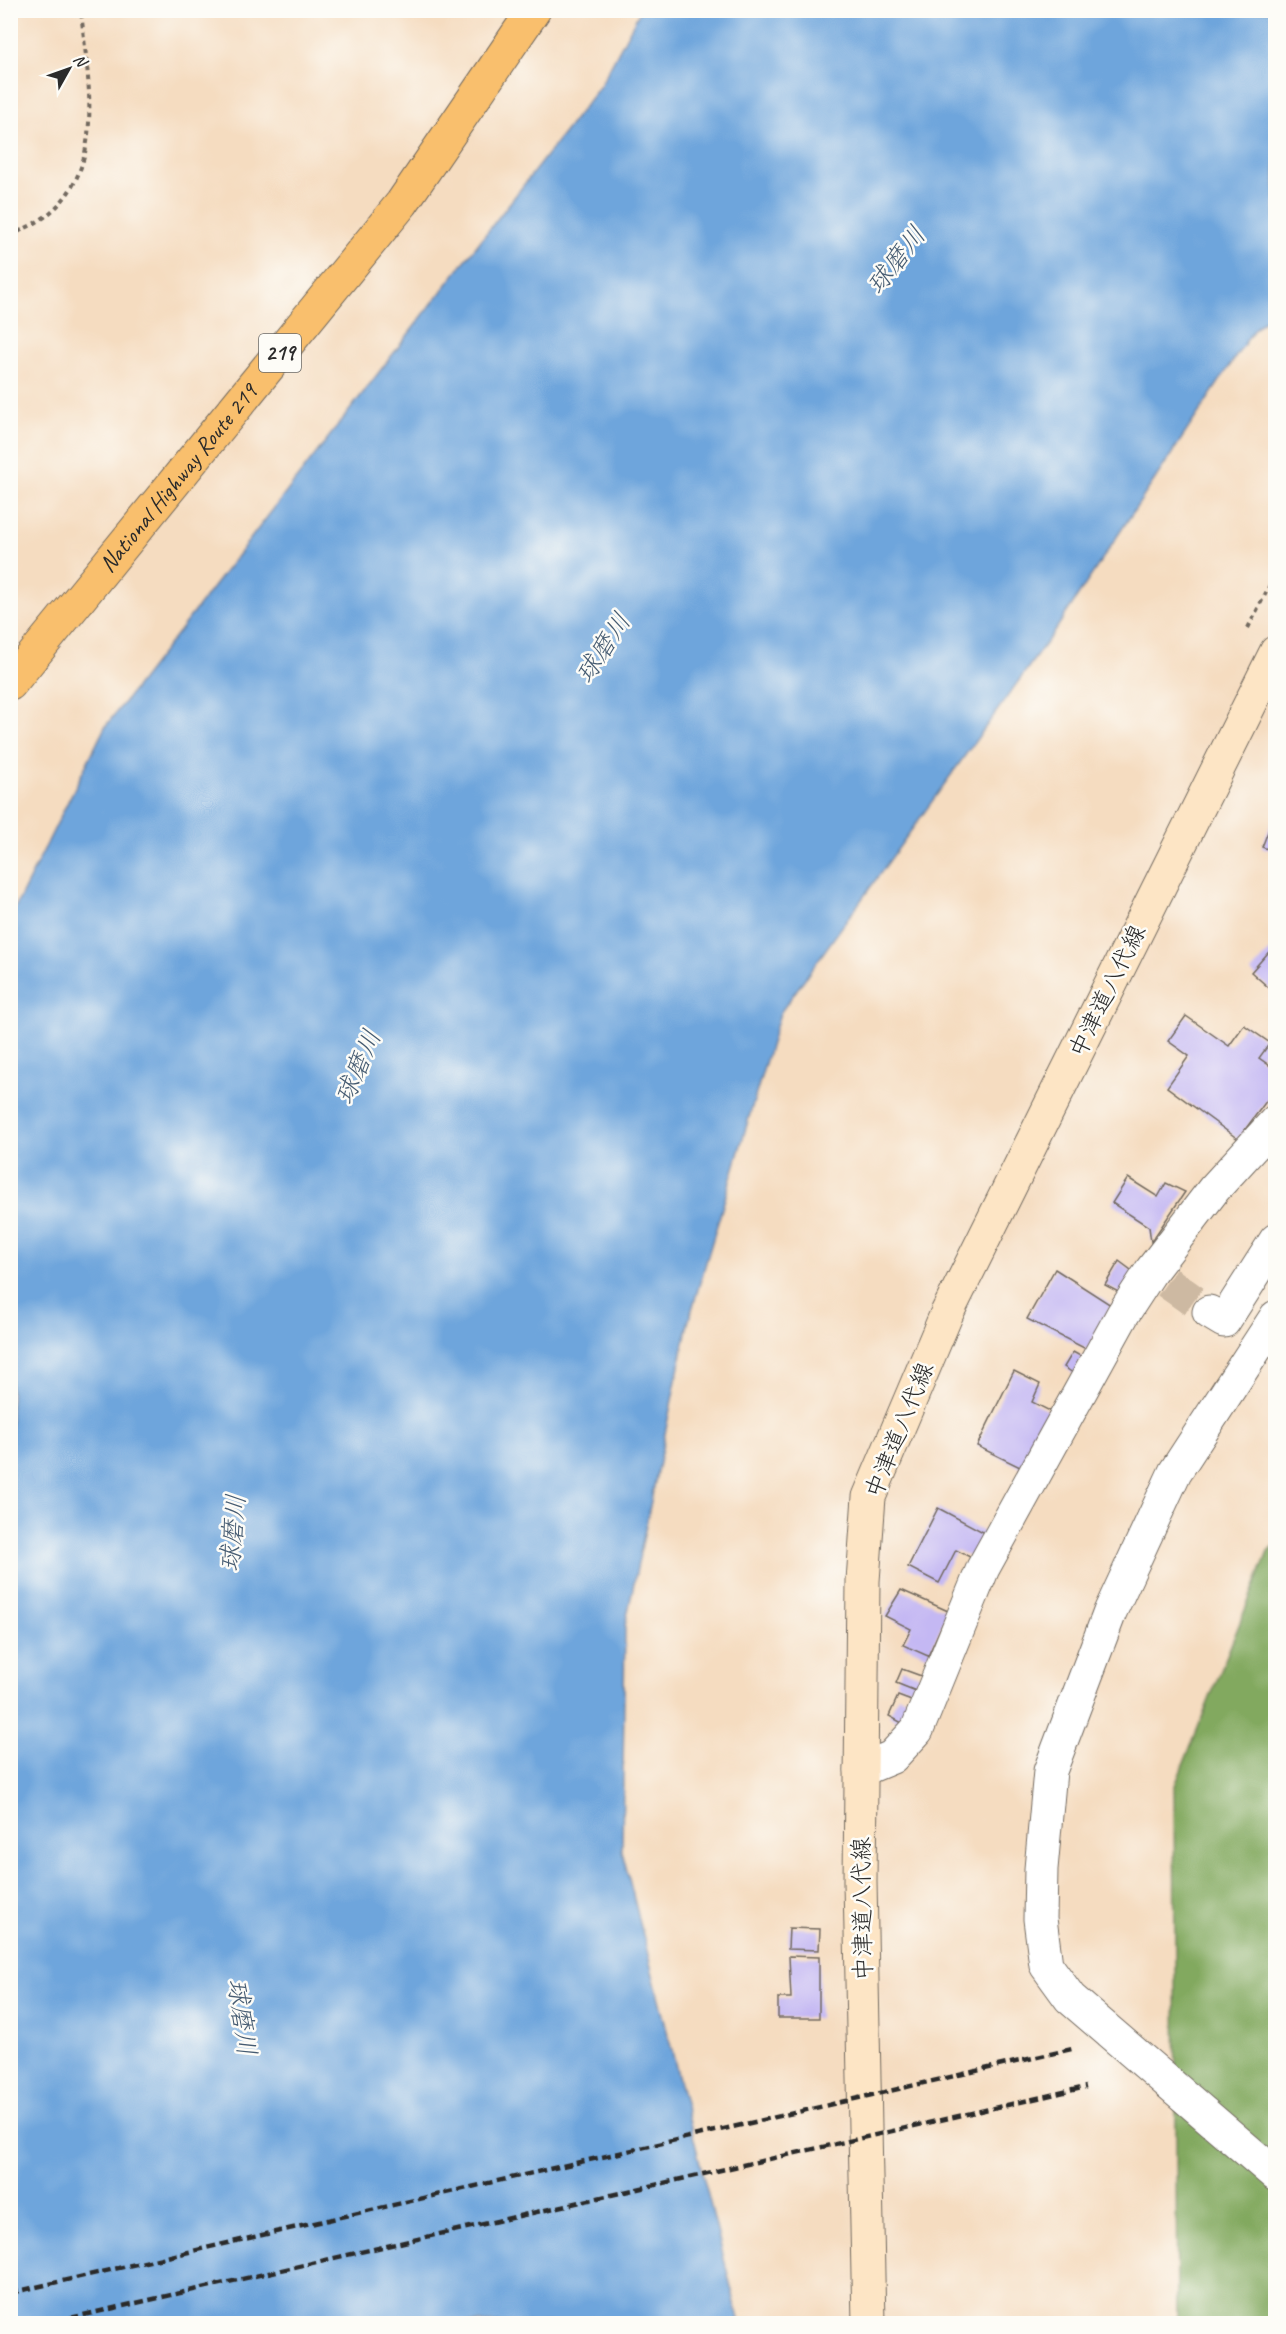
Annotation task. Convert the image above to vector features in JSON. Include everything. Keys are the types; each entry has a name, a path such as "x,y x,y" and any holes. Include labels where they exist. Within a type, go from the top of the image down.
{"highway":[{"name":"National Highway Route 219","path":"10,684 402,204 534,10"}],"main road":[{"name":"中津道八代線","path":"869,2324 860,1882 863,1581 869,1497 947,1313 1275,652"}],"street":[{"path":"861,1770 892,1757 917,1730 983,1568 1123,1314 1159,1277 1214,1189 1275,1120"},
{"path":"1209,1312 1224,1321 1275,1240"},
{"path":"1275,1317 1175,1472 1110,1612 1050,1771 1041,1869 1040,1919 1046,1965 1070,1998 1275,2175"}],"path":[{"path":"10,236 44,217 58,204 79,171 87,147 90,122 81,10"}],"green space":[{"path":"1275,1545 1275,2323 1177,2323 1174,1788 1268,1552"}],"water":[{"name":"球磨川","path":"640,11 1276,11 1275,312 1254,329 1058,626 780,1013 688,1323 625,1626 622,1851 740,2323 11,2323 11,916 105,727 600,86"}],"building":[{"path":"1276,814 1276,852 1262,847"},
{"path":"1276,944 1276,994 1251,972"},
{"path":"1186,1016 1229,1046 1244,1025 1270,1043 1259,1058 1276,1070 1276,1088 1238,1139 1167,1087 1189,1056 1168,1041"},
{"path":"1128,1178 1158,1197 1166,1183 1185,1192 1151,1242 1149,1227 1112,1203"},
{"path":"1119,1261 1135,1273 1122,1294 1105,1285"},
{"path":"1055,1269 1111,1305 1088,1350 1027,1319"},
{"path":"1073,1352 1084,1358 1076,1375 1064,1367"},
{"path":"1014,1371 1040,1384 1032,1402 1052,1412 1024,1469 977,1446"},
{"path":"938,1508 985,1533 972,1558 956,1550 939,1583 908,1567"},
{"path":"901,1590 948,1611 928,1656 903,1645 911,1629 885,1616"},
{"path":"902,1669 924,1677 916,1691 896,1683"},
{"path":"898,1696 914,1702 902,1723 889,1716"},
{"path":"789,1928 820,1929 819,1950 788,1949"},
{"path":"789,1956 819,1957 819,2018 778,2018 778,1998 791,1998"}],"tunnel":[{"path":"1167,1282 1209,1312"}],"railway":[{"path":"10,2293 1072,2049"},
{"path":"44,2324 1086,2087"}]}
